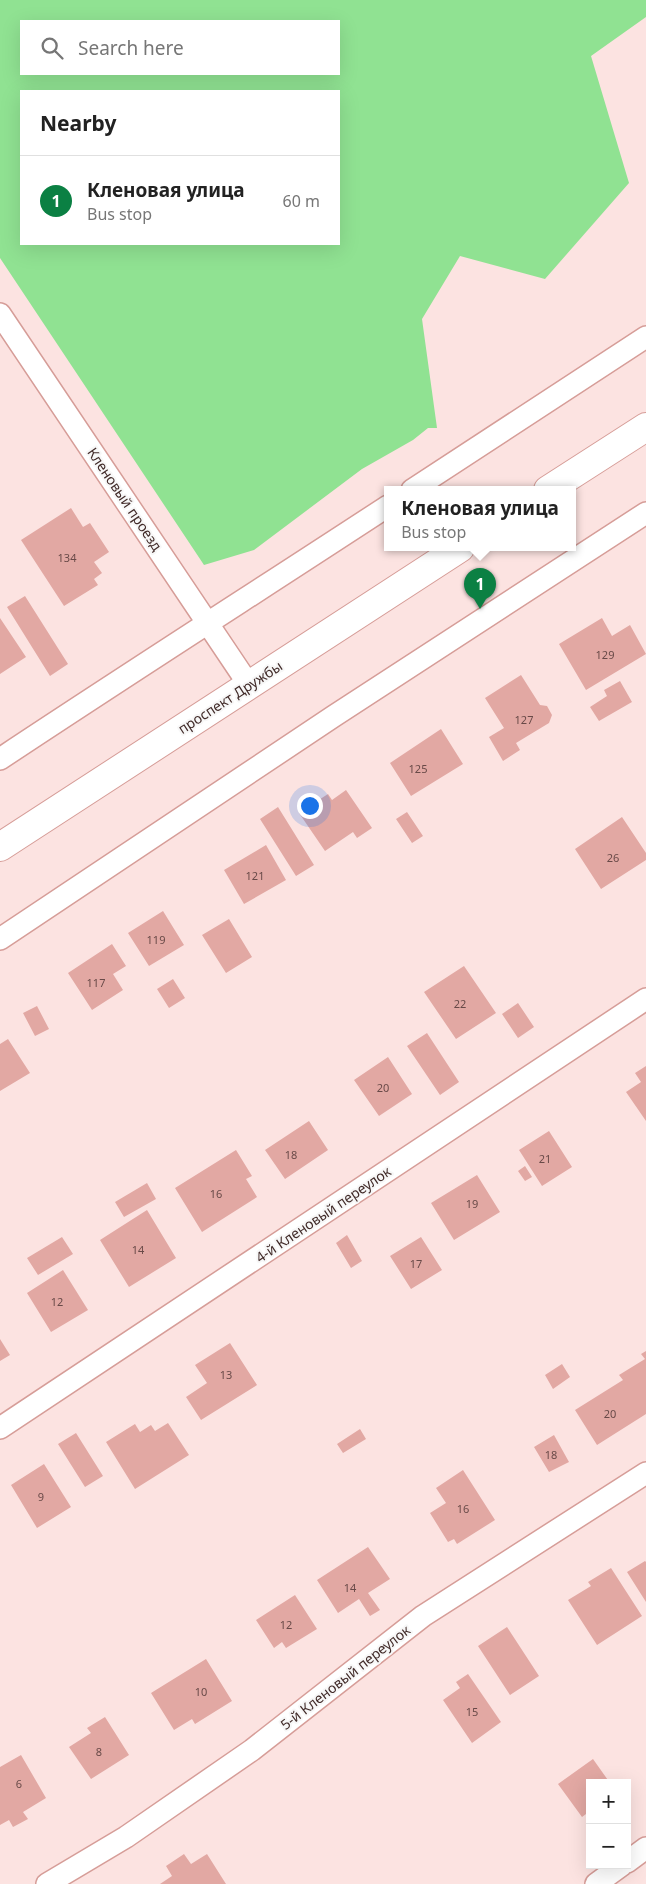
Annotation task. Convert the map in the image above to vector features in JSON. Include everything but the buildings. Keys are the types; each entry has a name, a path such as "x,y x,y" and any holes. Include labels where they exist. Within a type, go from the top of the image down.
{"main road":[{"path":"554,486 646,426"},
{"name":"проспект Дружбы","path":"0,846 455,551"}],"street":[{"name":"Кленовый проезд","path":"0,314 249,685"},
{"path":"418,486 646,337"},
{"path":"0,759 164,650 384,509"},
{"path":"0,939 334,716 646,513"},
{"name":"4-й Кленовый переулок","path":"0,1428 646,999"},
{"name":"5-й Кленовый переулок","path":"47,1884 126,1837 252,1750 423,1616 646,1473"},
{"path":"631,1859 646,1848"},
{"path":"596,1884 617,1869"}],"green space":[{"path":"0,0 646,0 646,17 591,56 629,183 545,279 460,256 422,319 437,428 428,428 413,440 362,469 254,550 204,565 0,258"}],"place":[{"name":"Кленовая улица","path":"480,609"}]}
